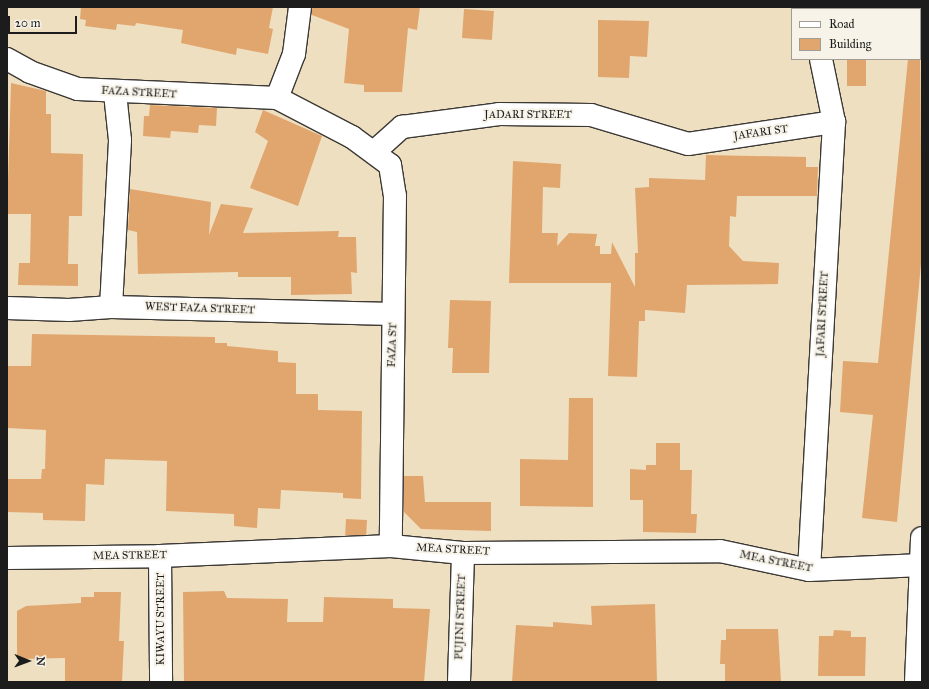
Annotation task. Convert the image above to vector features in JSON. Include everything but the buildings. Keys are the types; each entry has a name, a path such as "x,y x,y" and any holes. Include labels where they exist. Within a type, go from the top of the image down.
{"street":[{"path":"277,98 294,54 300,7"},
{"name":"FAZA STREET","path":"7,59 30,72 78,89 115,94 277,98 374,152"},
{"name":"JAFARI STREET","path":"809,570 834,122 821,60"},
{"path":"111,307 120,140 115,94"},
{"name":"JADARI STREET","path":"374,152 402,127 499,114 591,115 688,144"},
{"name":"JAFARI ST","path":"688,144 834,122"},
{"name":"FAZA ST","path":"374,152 390,165 395,196 391,546"},
{"name":"WEST FAZA STREET","path":"7,308 69,310 111,307 393,314"},
{"path":"916,682 922,538"},
{"name":"MEA STREET","path":"7,558 160,556 391,546 463,553 720,551 809,570 921,564"},
{"name":"PUJINI STREET","path":"459,682 463,553"},
{"name":"KIWAYU STREET","path":"160,556 161,682"}]}
